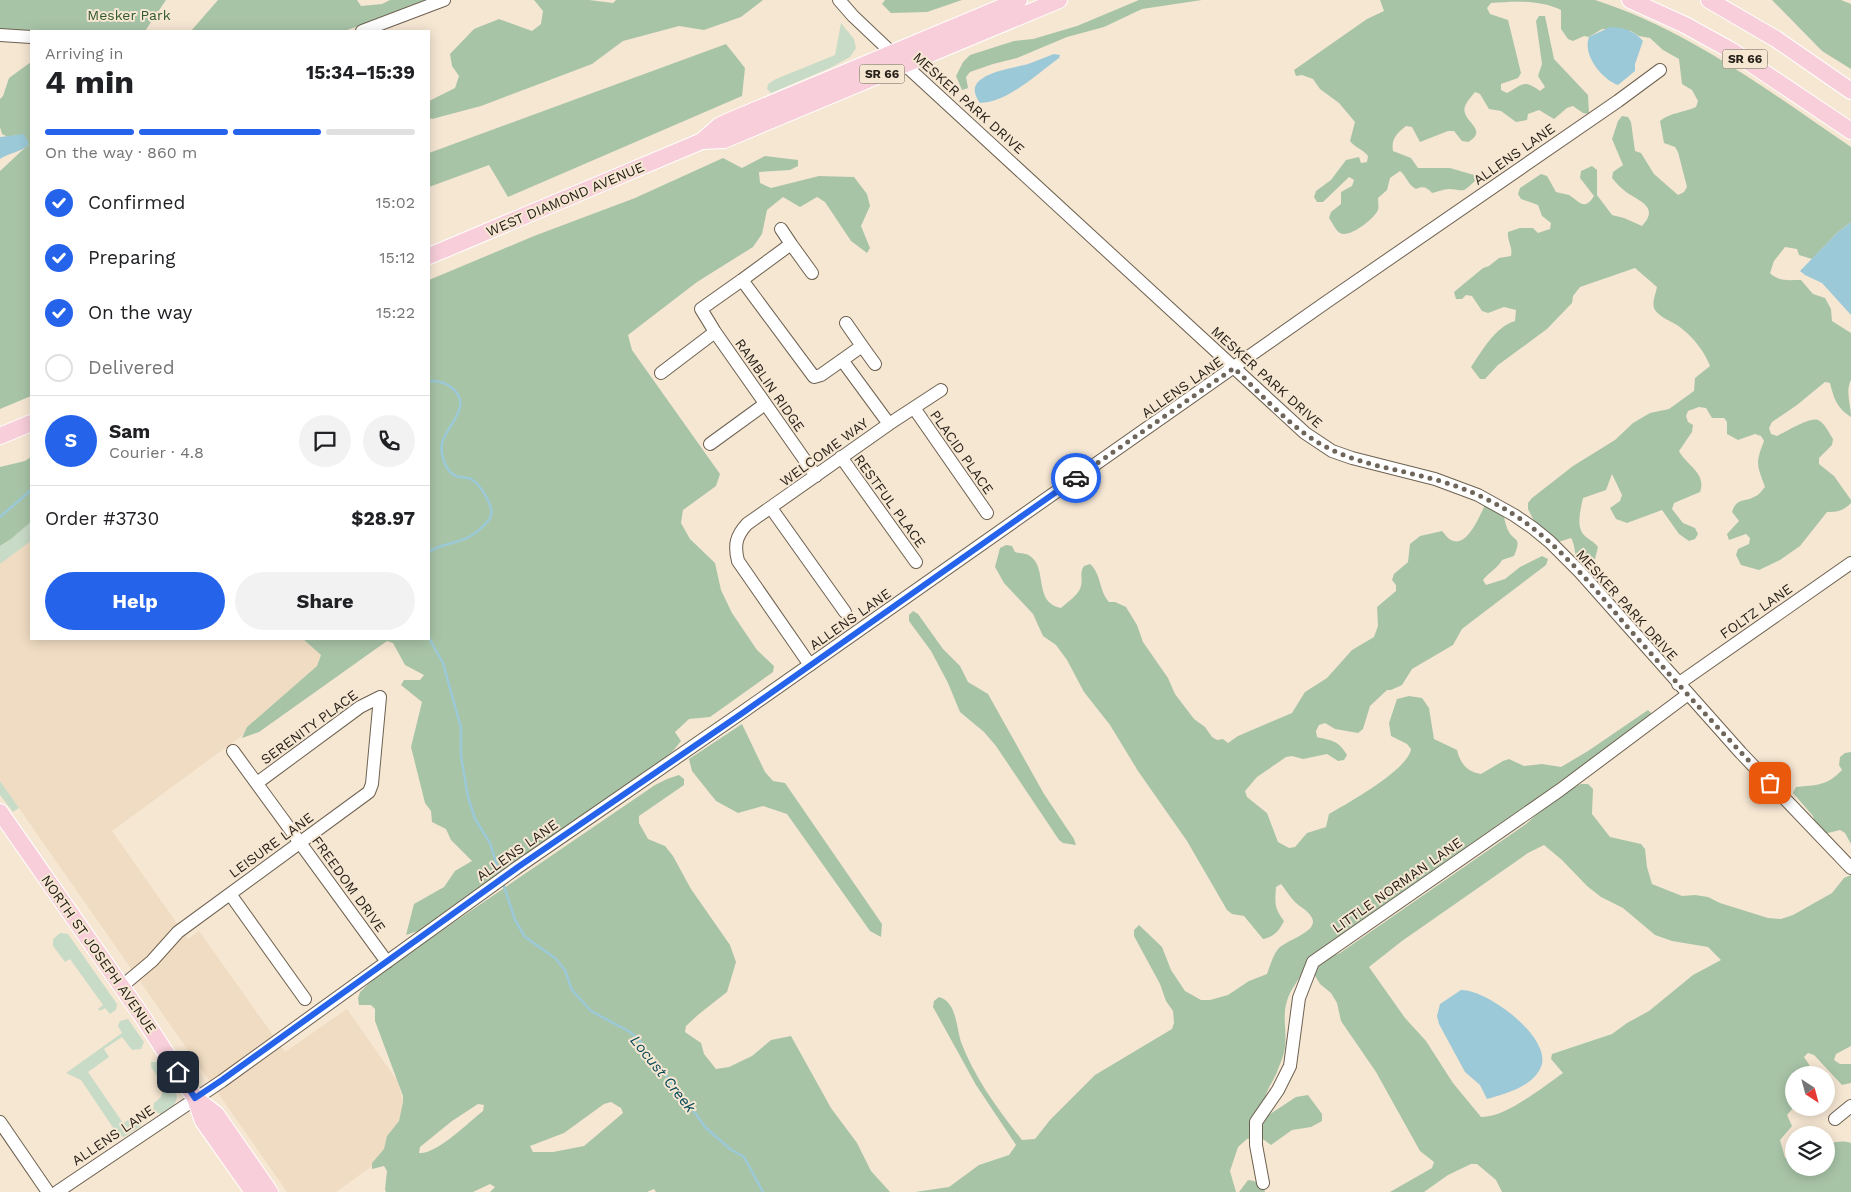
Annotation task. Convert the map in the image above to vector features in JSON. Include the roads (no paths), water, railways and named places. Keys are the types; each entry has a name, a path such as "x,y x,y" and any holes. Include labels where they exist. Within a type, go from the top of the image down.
{"main road":[{"name":"WEST DIAMOND AVENUE","path":"430,256 702,141 719,126 1019,0"},
{"name":"WEST DIAMOND AVENUE","path":"702,141 724,140 1059,0"},
{"name":"SR 66","path":"1630,0 1685,25 1732,51 1851,131"},
{"name":"SR 66","path":"1709,0 1776,39 1851,91"},
{"path":"0,436 30,423"},
{"name":"NORTH ST JOSEPH AVENUE","path":"0,812 195,1098 203,1121 252,1192"},
{"name":"NORTH ST JOSEPH AVENUE","path":"195,1098 216,1114 270,1192"}],"street":[{"path":"365,30 444,0"},
{"name":"MESKER PARK DRIVE","path":"839,0 892,53 1298,428 1332,450 1360,461 1454,485 1494,503 1534,528 1580,572 1740,753 1851,868"},
{"path":"0,35 30,37"},
{"name":"ALLENS LANE","path":"57,1192 195,1098 518,867 810,665 1333,298 1638,88 1660,70"},
{"path":"781,229 812,273"},
{"path":"791,244 742,280 806,369 814,377 821,375 862,346"},
{"name":"RAMBLIN RIDGE","path":"742,280 701,309 816,476"},
{"path":"846,323 875,364"},
{"path":"661,373 716,332"},
{"path":"842,360 889,424"},
{"name":"WELCOME WAY","path":"810,665 738,561 735,547 736,538 747,524 840,457 941,390"},
{"path":"710,444 765,404"},
{"name":"PLACID PLACE","path":"914,408 987,513"},
{"name":"RESTFUL PLACE","path":"840,457 916,562"},
{"path":"771,508 845,612"},
{"name":"FOLTZ LANE","path":"1678,684 1851,563"},
{"name":"LITTLE NORMAN LANE","path":"1263,1183 1256,1145 1256,1122 1278,1090 1290,1066 1299,998 1313,962 1560,790 1687,695"},
{"name":"SERENITY PLACE","path":"257,783 360,707 380,697"},
{"name":"LEISURE LANE","path":"121,987 152,961 178,932 371,788 380,697"},
{"name":"FREEDOM DRIVE","path":"233,751 387,962"},
{"path":"230,894 305,999"},
{"path":"1834,1119 1851,1106"},
{"path":"0,1122 48,1192"}],"water":[{"path":"1610,27 1628,30 1643,41 1635,64 1635,71 1618,85 1600,72 1588,51 1589,37"},
{"path":"1054,54 1060,55 1059,58 1022,86 1001,98 980,103 975,93 976,85 981,79 989,74 1028,64"},
{"path":"24,134 29,144 0,159 0,137"},
{"path":"1851,222 1851,315 1822,283 1800,271 1838,232"},
{"path":"1461,990 1473,992 1502,1007 1529,1031 1538,1044 1542,1057 1540,1069 1530,1081 1517,1089 1487,1099 1480,1085 1465,1072 1439,1024 1437,1016 1440,1004"}],"waterway":[{"name":"Locust Creek","path":"430,381 442,382 448,385 458,395 460,402 457,416 442,443 446,466 452,474 471,479 475,482 486,497 491,508 490,518 474,534 430,551"},
{"name":"Locust Creek","path":"0,517 30,491"},
{"name":"Locust Creek","path":"430,640 443,663 461,728 461,756 468,797 475,819 490,843 500,875"},
{"name":"Locust Creek","path":"503,883 515,920 525,937 555,958 565,970 572,990 591,1011 630,1032 640,1041 705,1127 730,1149 744,1157 763,1192"}],"park label":[{"name":"Mesker Park","path":"129,15"}]}
